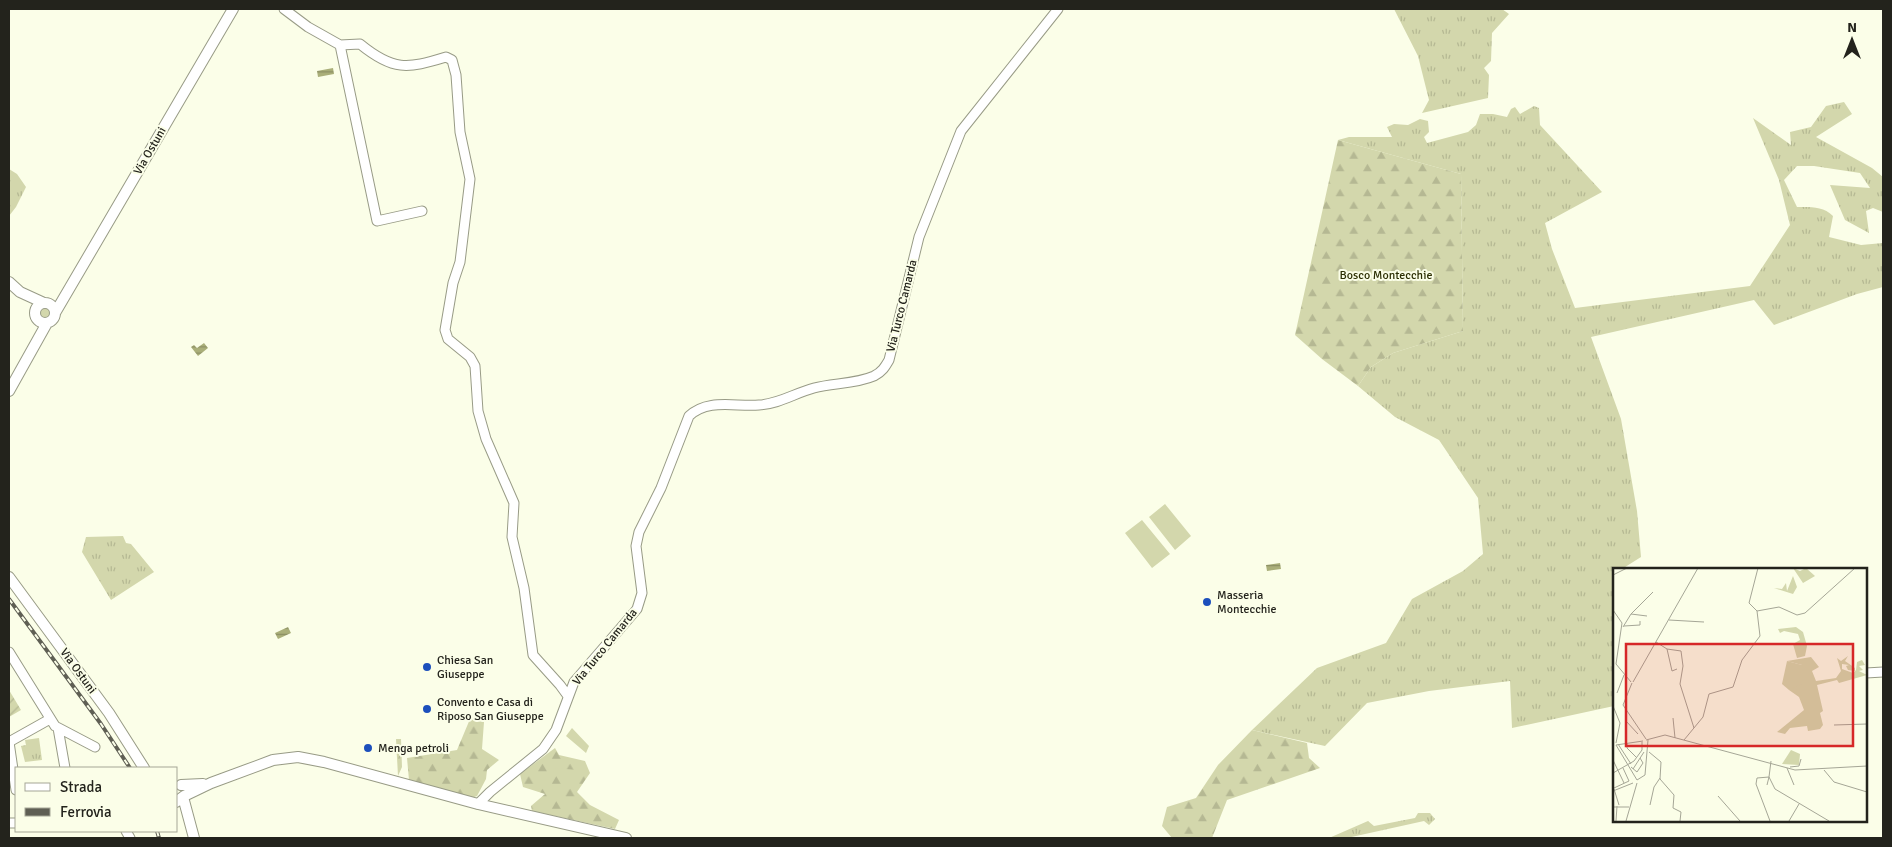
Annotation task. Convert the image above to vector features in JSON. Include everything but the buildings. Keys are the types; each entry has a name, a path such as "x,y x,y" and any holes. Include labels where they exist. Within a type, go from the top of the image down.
{"main road":[{"name":"Via Ostuni","path":"50,307 67,294 233,9"},
{"path":"9,282 20,292 40,320"},
{"path":"20,292 50,307 53,319 40,320"},
{"path":"9,391 33,350 40,320 36,308 50,307"},
{"name":"Via Ostuni","path":"9,577 109,713 143,767"},
{"path":"180,800 211,783 237,773 273,760 298,757 324,762 478,804 626,838"},
{"path":"194,838 188,817 180,800 179,783 211,783"}],"street":[{"path":"284,9 308,27 340,45 360,44 379,59 390,64 407,66 446,58 452,60 456,75 460,132 470,179 460,262 453,283 445,330 448,339 470,358 475,366 478,410 486,439 514,503 512,537 524,588 532,655 568,696"},
{"name":"Via Turco Camarda","path":"478,804 543,749 556,730 574,682 624,626 639,604 642,593 642,580 636,546 639,532 661,488 689,416 695,411 710,405 759,405 776,402 812,388 873,376 883,370 889,360 919,237 961,131 1058,9"},
{"path":"340,45 377,221 422,211"},
{"path":"9,652 50,719 58,728 95,747"},
{"path":"1867,672 1883,672"},
{"path":"15,778 9,742 50,719"},
{"path":"58,728 65,767"}],"green space":[{"path":"1394,9 1502,9 1509,14 1492,33 1491,61 1484,68 1489,75 1488,98 1422,113 1429,100 1418,56"},
{"path":"1844,102 1852,114 1816,137 1872,168 1883,177 1883,212 1873,208 1866,211 1869,233 1845,220 1830,185 1870,188 1860,173 1814,166 1797,166 1784,180 1797,207 1812,207 1825,210 1833,216 1829,237 1861,245 1883,243 1883,287 1857,294 1774,325 1754,300 1591,337 1621,419 1637,511 1641,557 1624,568 1613,568 1613,706 1512,728 1510,681 1429,691 1367,703 1325,746 1252,730 1317,668 1386,643 1412,599 1463,571 1483,554 1478,498 1439,440 1395,417 1358,386 1371,367 1393,353 1463,331 1461,174 1338,140 1349,137 1392,137 1387,127 1394,124 1408,125 1420,119 1428,121 1429,132 1424,137 1427,143 1468,132 1476,125 1480,114 1507,117 1511,109 1515,107 1520,114 1534,106 1539,108 1540,125 1602,192 1545,223 1552,249 1575,308 1750,286 1790,225 1779,180 1753,118 1791,145 1790,132 1811,127 1826,106"},
{"name":"Bosco Montecchie","path":"1338,140 1461,174 1463,331 1393,353 1371,367 1358,386 1322,359 1295,335"},
{"path":"9,169 17,174 26,187 9,216"},
{"path":"42,306 48,306 52,313 48,320 42,320 38,316 38,310"},
{"path":"1165,504 1191,536 1175,550 1149,517"},
{"path":"1142,520 1170,554 1152,568 1125,533"},
{"path":"123,536 126,543 131,544 154,572 111,600 82,552 86,537"},
{"path":"9,690 21,710 9,717"},
{"path":"470,719 484,722 482,749 499,760 487,770 486,779 477,796 472,798 409,780 407,758 457,750"},
{"path":"572,728 589,746 586,753 566,736"},
{"path":"1252,730 1307,743 1309,758 1320,768 1227,800 1212,838 1172,838 1162,826 1167,807 1196,798 1218,765"},
{"path":"39,738 42,760 25,762 21,746 26,745 25,740"},
{"path":"396,739 401,739 402,767 398,776"},
{"path":"555,748 559,755 585,761 590,773 577,792 590,805 619,820 615,829 532,811 531,806 545,794 523,787 520,774"},
{"path":"554,768 578,770 578,773 553,773"},
{"path":"1418,813 1430,813 1435,819 1429,825 1424,821 1347,838 1329,838 1368,821 1374,826 1415,818"}],"shaded area":[{"path":"333,68 334,74 318,77 317,71"},
{"path":"204,343 208,348 198,356 191,347 194,345 197,348"},
{"path":"1280,563 1281,569 1267,571 1266,565"},
{"path":"288,627 291,633 278,639 275,633"}],"railway":[{"path":"9,599 101,724 129,767"},
{"path":"157,832 159,838"}],"place":[{"name":"Masseria Montecchie","path":"1207,602"},
{"name":"Chiesa San Giuseppe","path":"427,667"},
{"name":"Convento e Casa di Riposo San Giuseppe","path":"427,709"},
{"name":"Menga petroli","path":"368,748"}]}
